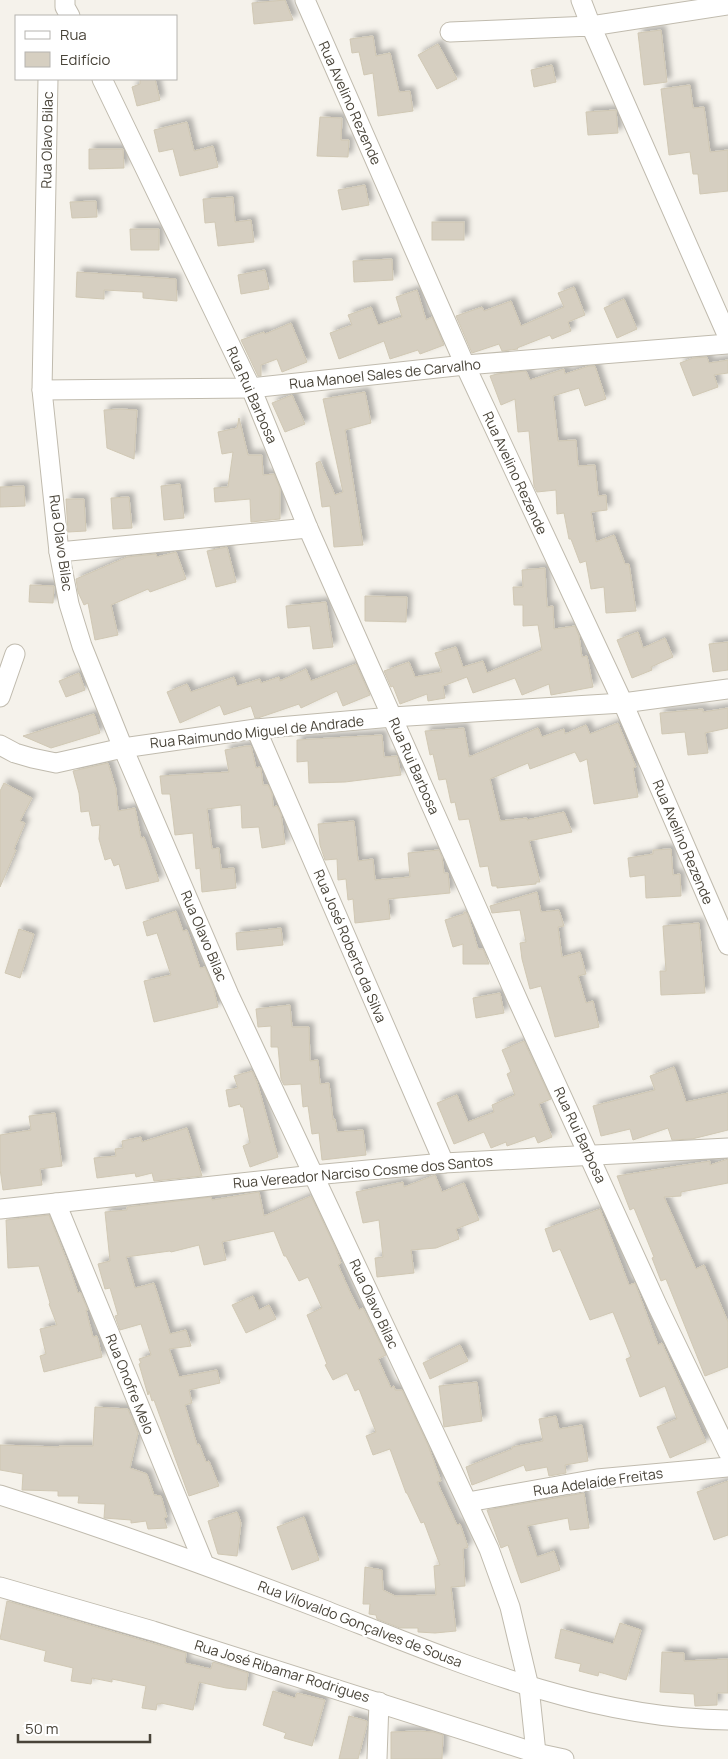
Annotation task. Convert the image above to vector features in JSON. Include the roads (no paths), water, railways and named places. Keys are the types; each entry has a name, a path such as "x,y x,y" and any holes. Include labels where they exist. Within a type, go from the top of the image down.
{"street":[{"name":"Rua Avelino Rezende","path":"305,0 465,365 623,703 728,945"},
{"path":"581,0 728,337"},
{"path":"450,32 591,26 728,4"},
{"name":"Rua Olavo Bilac","path":"48,80 42,390 59,552 69,604 123,748 229,995 489,1549 510,1607 529,1687 536,1753"},
{"name":"Rua Rui Barbosa","path":"102,80 251,388 308,528 392,717 658,1307 728,1452"},
{"name":"Rua Manoel Sales de Carvalho","path":"42,390 251,388 465,365 728,344"},
{"path":"59,552 308,528"},
{"path":"0,697 14,654"},
{"name":"Rua Raimundo Miguel de Andrade","path":"0,745 15,753 56,762 123,748 256,729 392,717 623,703 728,689"},
{"name":"Rua José Roberto da Silva","path":"256,729 444,1163"},
{"name":"Rua Vereador Narciso Cosme dos Santos","path":"0,1209 444,1163 728,1148"},
{"name":"Rua Onofre Melo","path":"56,1203 204,1564"},
{"name":"Rua Adelaíde Freitas","path":"468,1502 597,1479 728,1467"},
{"name":"Rua Vilovaldo Gonçalves de Sousa","path":"0,1494 204,1564 529,1687 644,1713 698,1720 728,1720"},
{"name":"Rua José Ribamar Rodrigues","path":"0,1587 153,1631 536,1753 564,1759"},
{"path":"377,1759 379,1702"}]}
